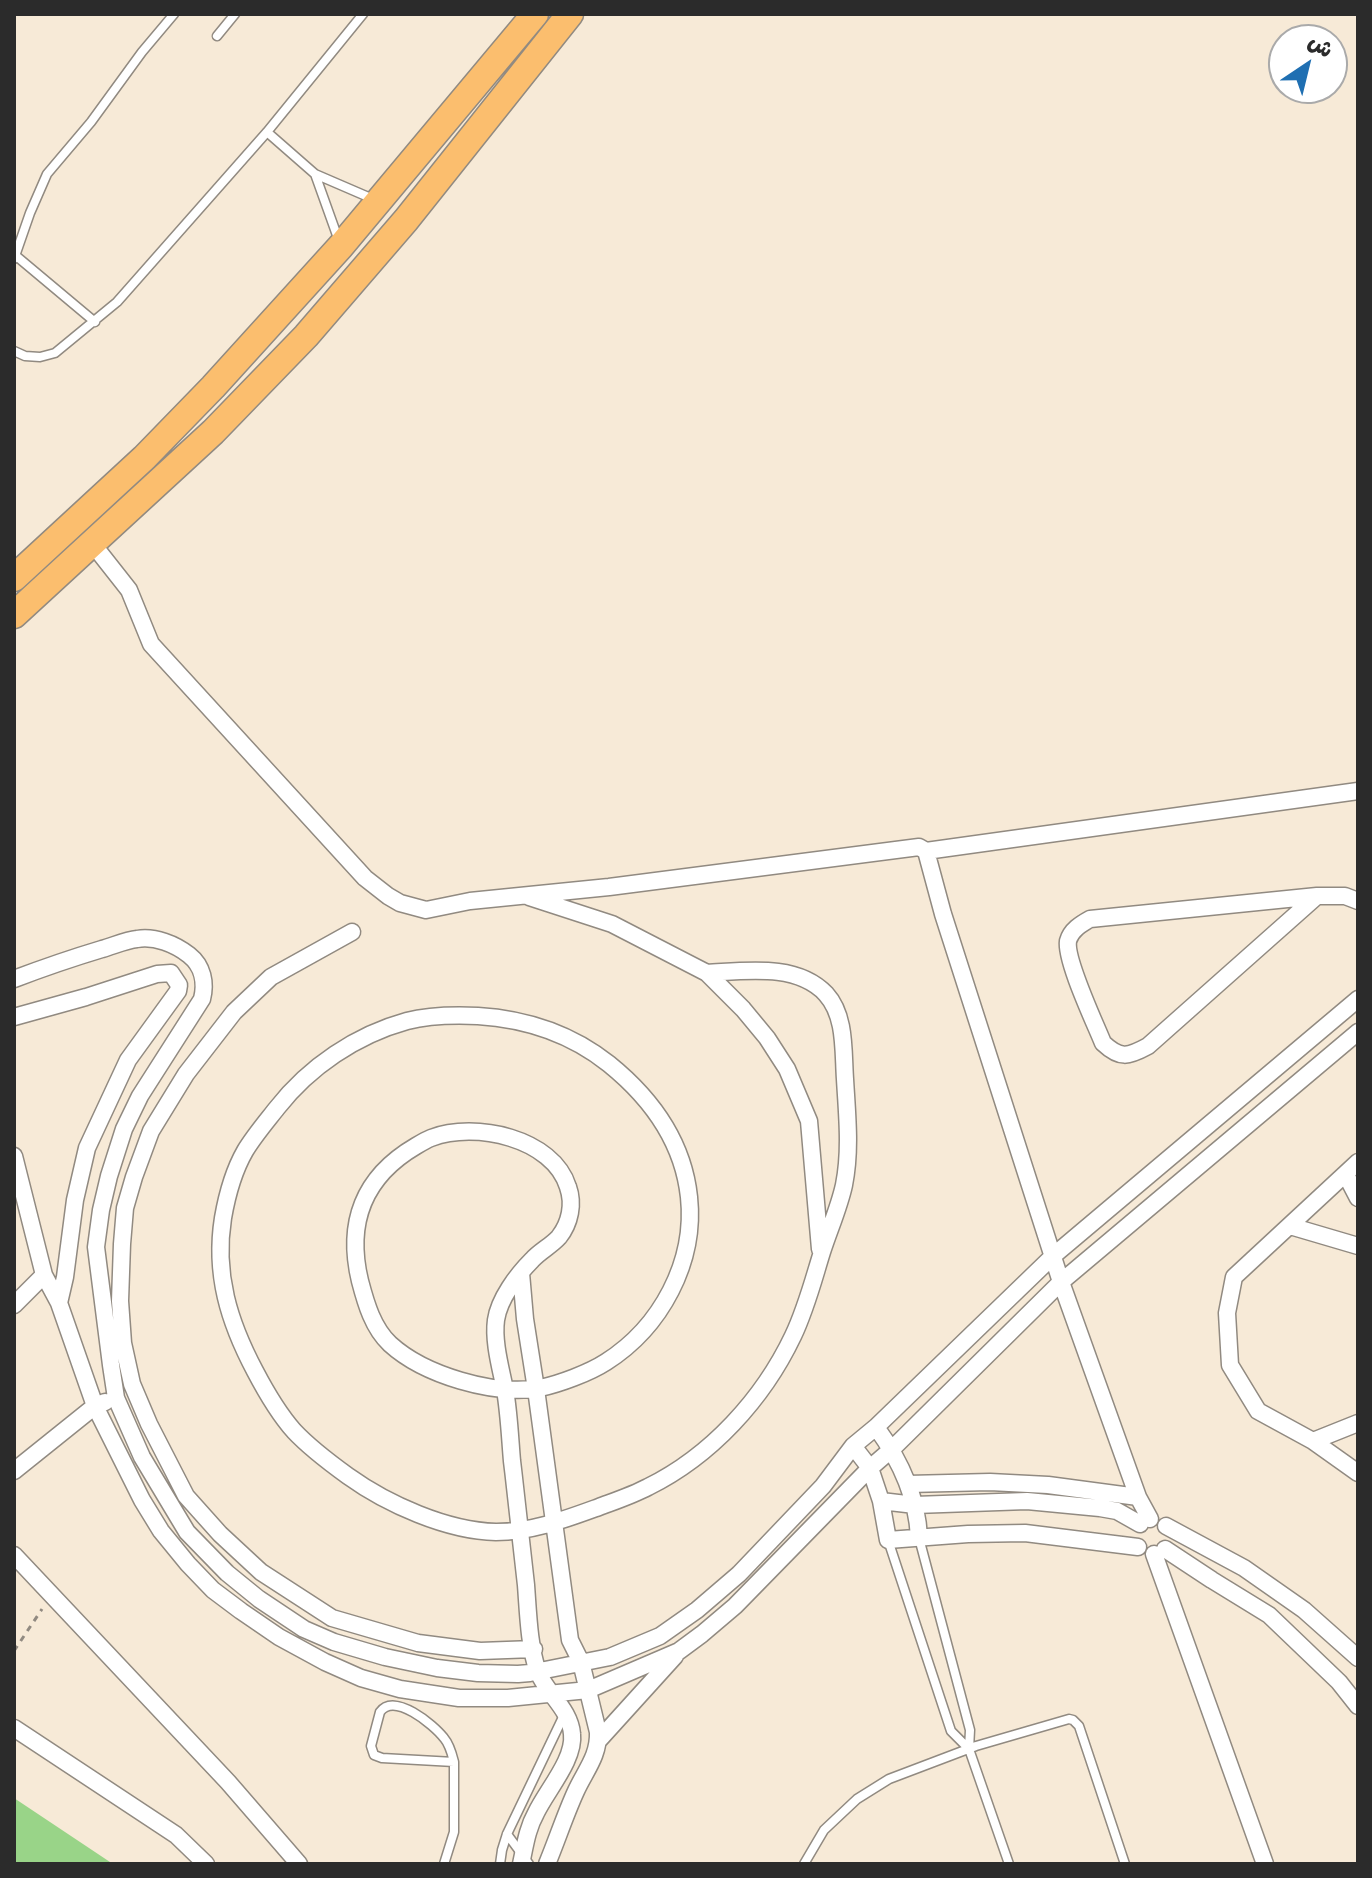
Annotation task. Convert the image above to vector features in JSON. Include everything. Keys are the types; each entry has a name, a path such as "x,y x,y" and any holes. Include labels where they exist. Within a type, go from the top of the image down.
{"highway":[{"path":"14,578 144,458 213,387 379,202 535,14"},
{"path":"14,615 213,432 306,336 406,220 570,14"}],"street":[{"path":"92,543 129,590 151,644 376,888 400,903 426,910 470,901 609,887 919,847 926,851 1358,791"},
{"path":"926,851 943,914 1061,1282 1145,1522"},
{"path":"522,895 612,924 707,973 743,1009 787,1069 809,1121 821,1255"},
{"path":"1317,896 1148,1046 1124,1056 1103,1043 1071,963 1068,942 1076,928 1090,919 1317,896 1345,896 1358,901"},
{"path":"352,932 271,977 234,1012 186,1074 151,1131 125,1208 122,1244 120,1301 123,1343 132,1384 186,1496 220,1534 261,1572 332,1618 418,1643 480,1651 534,1649"},
{"path":"14,979 138,938 176,946 192,958 202,972 205,988 202,999 147,1085 124,1129 109,1176 96,1247 116,1398 142,1457 187,1532 227,1573 259,1599 304,1629 334,1642 437,1668 518,1674 610,1657 660,1636 697,1610 739,1574 823,1486 853,1446 1053,1256 1358,999"},
{"path":"525,1862 525,1839 533,1818 571,1750 573,1736 566,1712 538,1671 530,1630 520,1530 505,1389 498,1364 496,1316 508,1292 533,1258 560,1236 569,1218 572,1200 557,1164 534,1148 508,1136 462,1132 429,1138 393,1161 371,1184 357,1216 354,1254 369,1313 386,1341 417,1363 445,1376 505,1389 536,1389 601,1366 657,1315 676,1279 688,1243 689,1198 678,1149 659,1115 623,1075 594,1052 561,1034 510,1018 453,1015 407,1021 361,1039 319,1065 292,1088 243,1154 228,1192 220,1242 222,1284 230,1317 268,1396 295,1433 340,1471 376,1495 447,1523 491,1532 520,1530 553,1523 644,1490 681,1469 716,1442 764,1387 793,1337 813,1286 846,1176 848,1152 843,1038 839,1016 824,992 792,974 770,971 707,973"},
{"path":"14,1017 157,974 171,973 179,985 178,991 128,1060 87,1148 75,1200 59,1303"},
{"path":"598,1741 679,1651 735,1606 870,1468 1061,1282 1358,1032"},
{"path":"14,1156 44,1275 59,1303 95,1406 161,1531 213,1590 241,1611 279,1637 361,1678 400,1689 459,1698 508,1698 588,1690 679,1651"},
{"path":"1358,1162 1234,1277 1227,1313 1230,1365 1258,1411 1313,1441 1358,1473"},
{"path":"1346,1175 1358,1198"},
{"path":"1290,1226 1358,1246"},
{"path":"521,1273 570,1640 581,1662 598,1741 594,1760 576,1791 547,1864"},
{"path":"14,1305 44,1275"},
{"path":"14,1471 95,1406 116,1398"},
{"path":"1313,1441 1358,1423"},
{"path":"876,1427 892,1449 908,1484 915,1505 919,1537"},
{"path":"853,1446 870,1468 881,1501 888,1540 1025,1533 1138,1547 1148,1553 1160,1551 1269,1615 1339,1682 1358,1706"},
{"path":"908,1484 990,1482 1048,1485 1138,1497"},
{"path":"881,1501 915,1505 1027,1501 1109,1509 1145,1522 1162,1522 1256,1577 1304,1610 1358,1658"},
{"path":"1138,1547 1135,1536 1145,1522"},
{"path":"1160,1551 1170,1538 1166,1526"},
{"path":"1160,1551 1265,1864"},
{"path":"14,1555 228,1782 299,1864"},
{"path":"325,1662 334,1642"},
{"path":"14,1728 176,1835 206,1864"}],"lane":[{"path":"95,322 15,257 47,174 174,14"},
{"path":"217,36 235,14"},
{"path":"14,351 40,357 55,353 117,302 267,132 363,14"},
{"path":"267,132 315,174 379,202"},
{"path":"315,174 341,246"},
{"path":"919,1537 970,1730 969,1749 1009,1864"},
{"path":"888,1540 951,1731 969,1749"},
{"path":"444,1864 454,1832 454,1762 451,1752 446,1740 431,1725 404,1708 386,1705 382,1708 371,1746 374,1755 454,1762"},
{"path":"500,1864 507,1834 566,1712"},
{"path":"804,1864 824,1830 857,1799 889,1779 969,1749 1064,1720 1073,1720 1079,1726 1125,1864"},
{"path":"507,1834 525,1862"}],"path":[{"path":"14,1651 51,1596"}],"green space":[{"path":"14,1798 113,1864 14,1864"}]}
